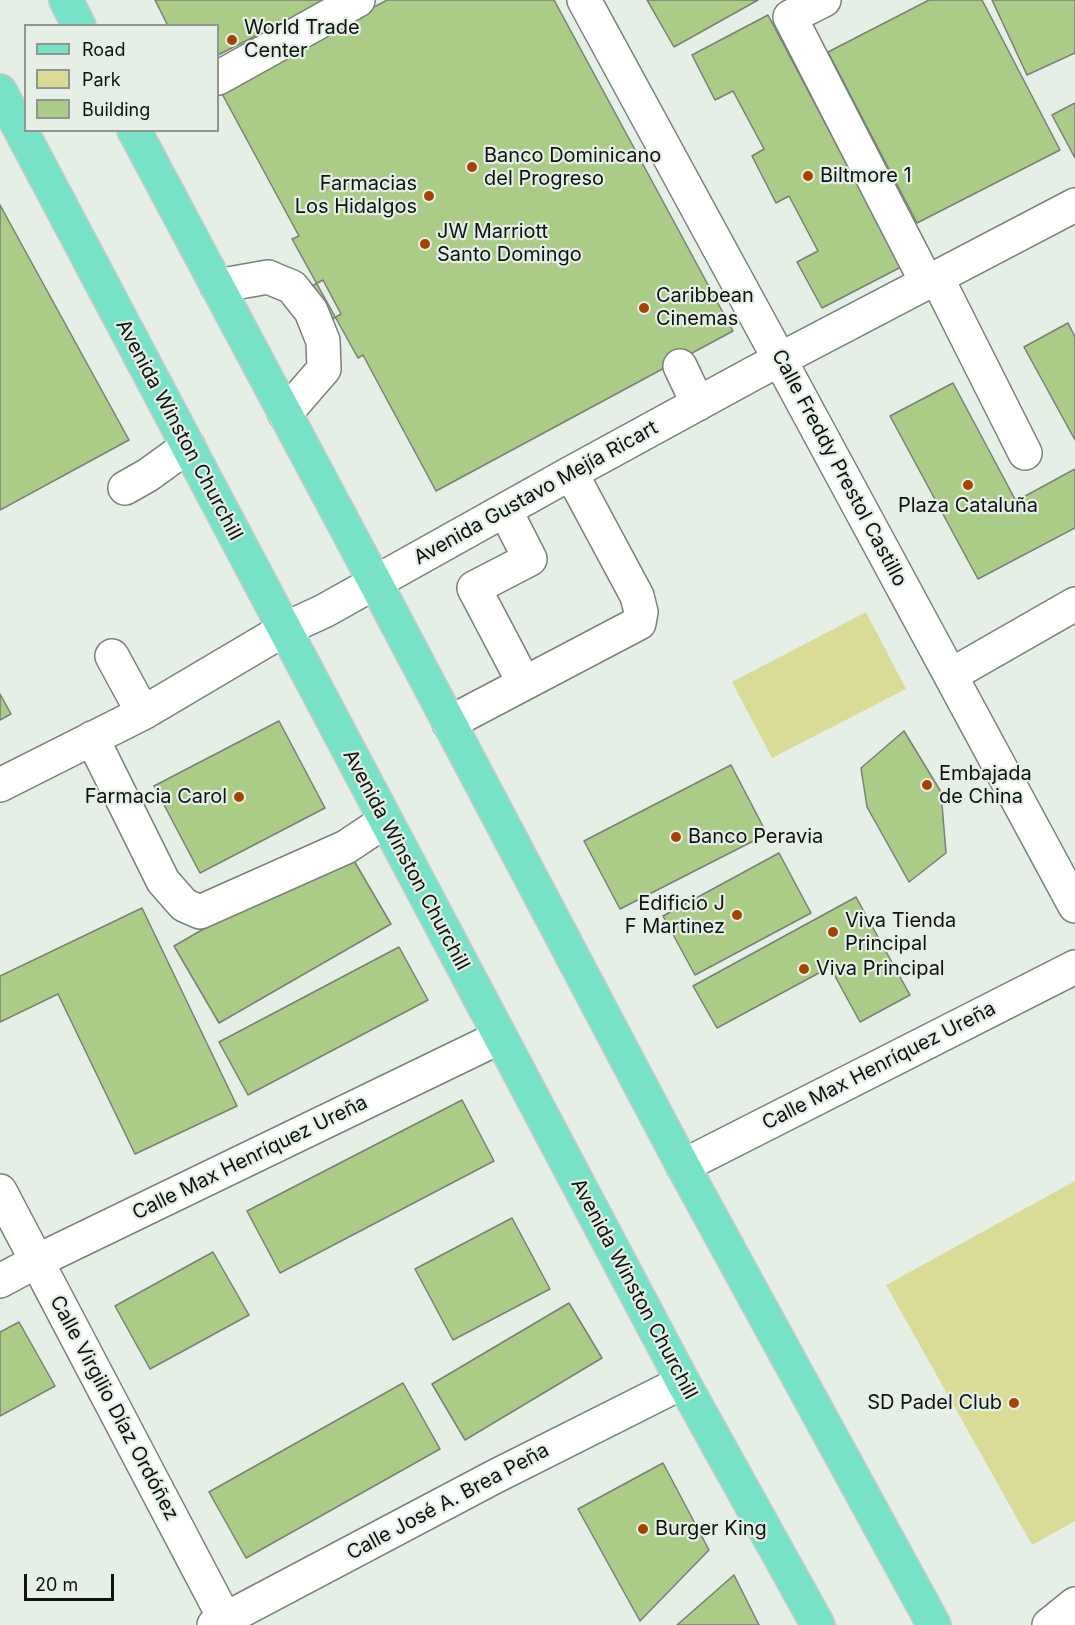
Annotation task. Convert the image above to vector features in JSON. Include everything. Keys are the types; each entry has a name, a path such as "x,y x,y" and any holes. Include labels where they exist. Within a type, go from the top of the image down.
{"main road":[{"path":"66,0 78,24"},
{"name":"Avenida Winston Churchill","path":"0,91 683,1382 818,1625"},
{"path":"135,132 683,1166 933,1625"}],"street":[{"path":"219,77 358,0"},
{"name":"Calle Freddy Prestol Castillo","path":"584,0 1075,906"},
{"path":"824,0 790,17 1025,453"},
{"name":"Avenida Gustavo Mejía Ricart","path":"0,785 143,713 285,629 324,611 571,473 1075,205"},
{"path":"217,286 268,277 292,287 311,311 323,341 324,369 285,414"},
{"path":"680,366 698,404"},
{"path":"124,488 148,475 188,446"},
{"path":"449,723 639,623 641,612 637,596 571,473"},
{"path":"505,510 530,559 474,588 524,683"},
{"path":"951,675 1075,604"},
{"path":"112,656 143,713"},
{"path":"92,738 163,881 184,905 200,912 346,847 385,821"},
{"name":"Calle Max Henríquez Ureña","path":"683,1166 1075,967"},
{"name":"Calle Max Henríquez Ureña","path":"0,1281 500,1037"},
{"name":"Calle Virgilio Díaz Ordóñez","path":"0,1191 222,1623"},
{"name":"Calle José A. Brea Peña","path":"222,1623 494,1477 683,1382"},
{"path":"1049,1625 1075,1604"}],"green space":[{"path":"866,612 906,689 772,758 732,682"},
{"name":"SD Padel Club","path":"1075,1181 1075,1521 1032,1545 886,1285"}],"building":[{"name":"World Trade Center","path":"155,0 326,0 219,54 219,24 167,24"},
{"path":"387,0 554,0 733,331 436,491 363,355 358,358 292,239 299,236 220,90"},
{"path":"647,0 758,0 674,47"},
{"path":"929,0 982,0 1060,150 917,223 828,52"},
{"path":"992,0 1075,0 1075,53 1027,75"},
{"name":"Biltmore 1","path":"768,15 901,267 822,308 797,262 818,251 789,196 776,203 752,156 764,149 733,91 715,100 692,55"},
{"path":"1075,103 1075,158 1052,115"},
{"path":"0,205 129,440 0,510"},
{"path":"323,280 341,314 327,322 308,288"},
{"path":"1068,323 1075,337 1075,440 1024,347"},
{"name":"Plaza Cataluña","path":"953,383 1016,501 1075,469 1075,528 978,579 890,416"},
{"path":"0,694 11,714 0,720"},
{"name":"Farmacia Carol","path":"279,721 325,808 200,873 154,786"},
{"path":"904,731 941,792 946,853 909,882 867,807 861,768"},
{"name":"Banco Peravia","path":"731,765 767,834 620,909 584,841"},
{"path":"346,847 391,924 219,1023 174,946"},
{"name":"Edificio J F Martinez","path":"779,853 811,913 695,975 663,916"},
{"name":"Viva Tienda Principal","path":"856,897 910,995 860,1022 830,967 717,1028 693,986"},
{"path":"142,908 237,1106 135,1154 58,994 0,1022 0,976"},
{"path":"399,947 428,1000 248,1095 219,1042"},
{"path":"462,1100 494,1161 280,1273 247,1211"},
{"path":"512,1218 550,1289 453,1340 415,1269"},
{"path":"213,1252 249,1315 150,1369 115,1306"},
{"path":"569,1303 602,1358 465,1440 432,1384"},
{"path":"19,1322 55,1386 0,1416 0,1332"},
{"path":"403,1383 440,1449 246,1558 209,1492"},
{"name":"Burger King","path":"663,1463 709,1550 640,1621 578,1509"},
{"path":"734,1575 759,1625 677,1625"}],"place":[{"name":"World Trade Center","path":"232,40"},
{"name":"Banco Dominicano del Progreso","path":"472,167"},
{"name":"Biltmore 1","path":"808,176"},
{"name":"Farmacias Los Hidalgos","path":"429,196"},
{"name":"JW Marriott Santo Domingo","path":"425,244"},
{"name":"Caribbean Cinemas","path":"644,308"},
{"name":"Plaza Cataluña","path":"968,485"},
{"name":"Embajada de China","path":"927,785"},
{"name":"Farmacia Carol","path":"239,797"},
{"name":"Banco Peravia","path":"676,837"},
{"name":"Edificio J F Martinez","path":"737,915"},
{"name":"Viva Tienda Principal","path":"833,932"},
{"name":"Viva Principal","path":"804,969"},
{"name":"SD Padel Club","path":"1014,1403"},
{"name":"Burger King","path":"643,1529"}]}
